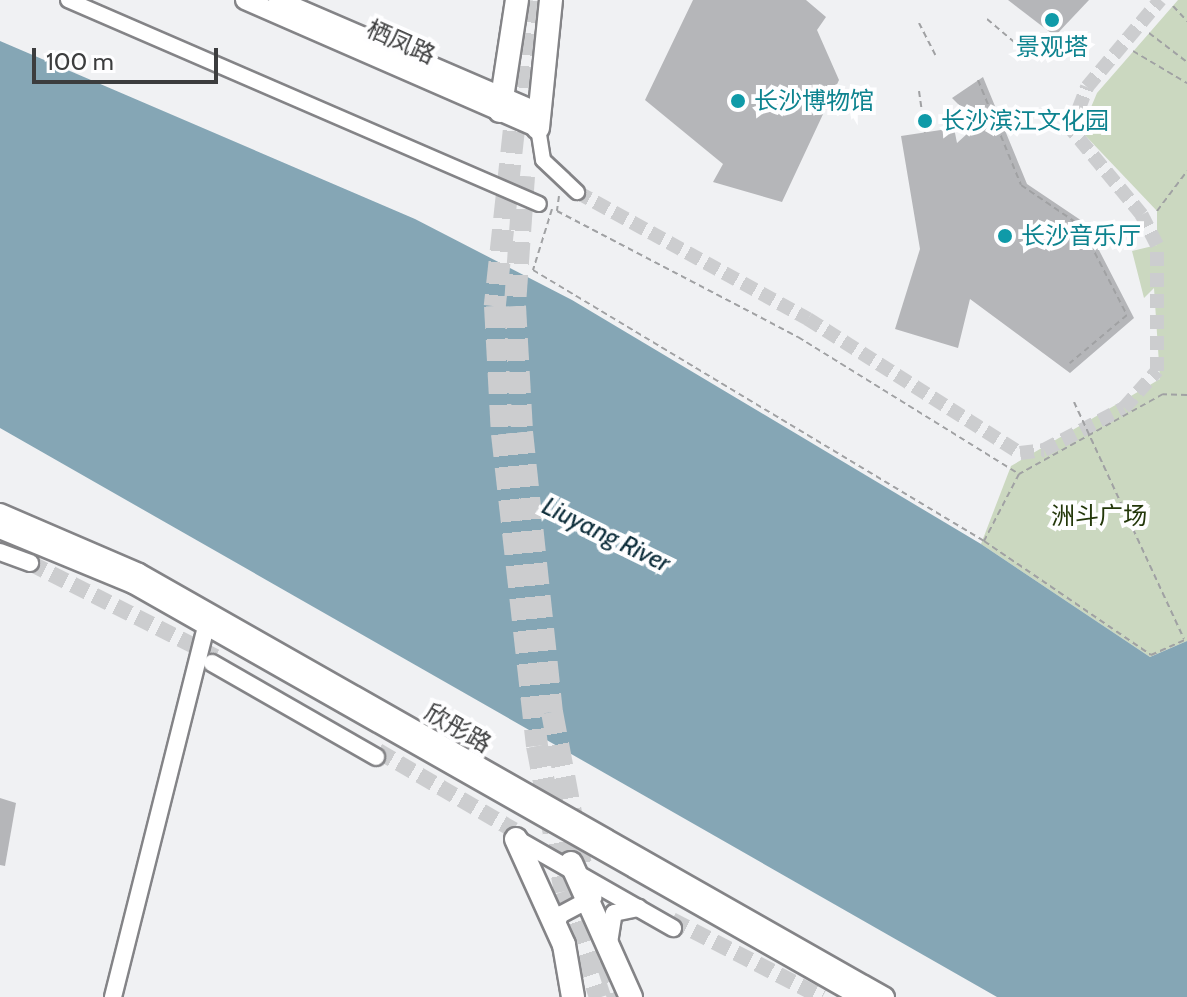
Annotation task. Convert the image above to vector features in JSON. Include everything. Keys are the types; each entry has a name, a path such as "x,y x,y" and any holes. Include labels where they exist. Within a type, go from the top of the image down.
{"main road":[{"name":"栖凤路","path":"245,0 539,120"},
{"name":"栖凤路","path":"278,0 501,104"},
{"path":"501,104 517,0"},
{"path":"539,120 551,0"},
{"name":"欣彤路","path":"0,513 103,554 211,621 861,997"},
{"name":"欣彤路","path":"0,529 97,566 211,621 885,997"},
{"path":"513,835 556,927 573,997"},
{"path":"573,868 631,997"}],"street":[{"path":"68,0 539,204"},
{"path":"539,120 543,160 561,184 577,192"},
{"path":"0,552 28,567 0,560"},
{"path":"113,997 211,621"},
{"path":"121,997 211,621"},
{"path":"214,660 377,754"},
{"path":"513,835 673,924"},
{"path":"573,868 615,895 637,904"},
{"path":"556,927 560,915 587,899 615,895"},
{"path":"611,952 614,913 637,904"}],"path":[{"path":"1173,6 1187,21"},
{"path":"987,19 1019,46"},
{"path":"919,23 935,55"},
{"path":"1149,33 1187,62"},
{"path":"1133,51 1187,83"},
{"path":"978,80 1021,185 1081,226 1127,315 1070,363"},
{"path":"919,91 925,133"},
{"path":"1157,211 1187,171"},
{"path":"561,184 557,211 533,270 984,541 1151,655 1186,640 1074,402"},
{"path":"539,204 798,337 1019,474"},
{"path":"984,541 1019,474 1089,432 1163,394 1187,395"}],"green space":[{"name":"洲斗广场","path":"1178,0 1187,0 1187,641 1150,657 981,544 1011,466 1160,379 1154,288 1144,298 1132,251 1157,245 1157,211 1081,131 1097,93"}],"water":[{"name":"Liuyang River","path":"0,41 415,219 572,300 981,544 1150,657 1187,641 1187,997 997,997 0,428"}],"building":[{"name":"长沙博物馆","path":"693,0 806,0 826,17 817,30 839,80 782,202 713,182 723,164 645,100"},
{"name":"景观塔","path":"1008,0 1089,0 1055,36"},
{"name":"长沙音乐厅","path":"983,77 1027,184 1085,223 1134,318 1070,373 970,299 958,348 895,329 920,249 901,136 954,128 957,143 978,124 952,98"},
{"path":"0,798 16,803 5,866 0,865"}],"tunnel":[{"path":"528,0 495,306 502,434 537,746 565,891 600,997"},
{"path":"577,192 808,319 1020,453 1044,450 1124,408 1157,371 1157,245 1142,215 1071,129 1087,87 1160,0"},
{"path":"524,176 515,306 522,432 552,712 584,881"},
{"path":"30,563 216,657"},
{"path":"378,751 514,830"},
{"path":"672,920 822,997"},
{"path":"606,960 618,997"}],"place":[{"name":"景观塔","path":"1052,20"},
{"name":"长沙博物馆","path":"738,101"},
{"name":"长沙滨江文化园","path":"925,121"},
{"name":"长沙音乐厅","path":"1005,236"}]}
